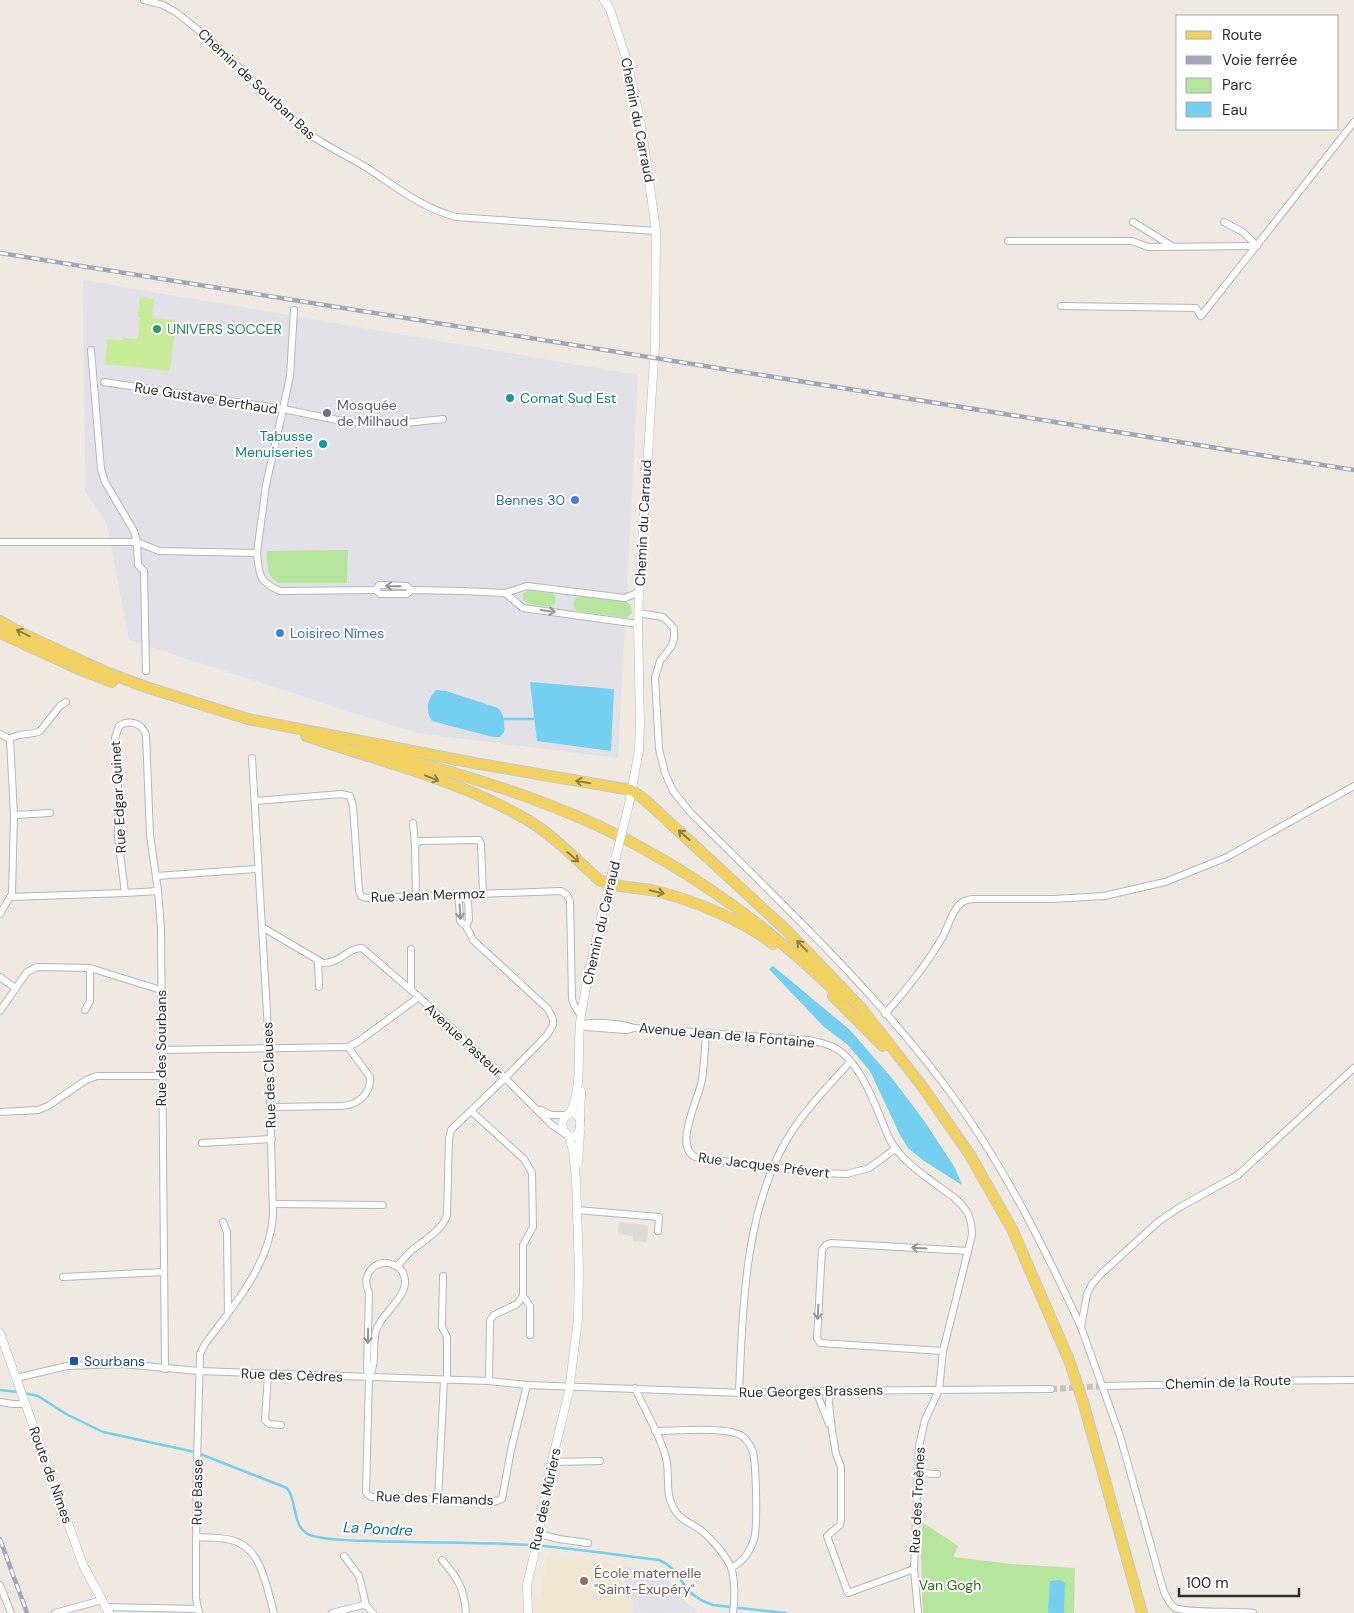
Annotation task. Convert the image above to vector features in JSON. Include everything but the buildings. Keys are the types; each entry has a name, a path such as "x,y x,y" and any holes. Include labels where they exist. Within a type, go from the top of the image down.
{"main road":[{"path":"0,621 21,633 108,673 149,688 248,719 392,756 516,793 586,821 635,844 720,897 796,954 860,1014 914,1076"},
{"path":"0,633 83,671 135,690 175,703 227,716 248,719"},
{"path":"270,724 474,763 631,790 678,829 791,935 861,1008 914,1076 965,1147 1012,1228 1069,1360 1084,1405 1142,1613"},
{"path":"270,724 410,769 492,800 540,829 599,880 609,884 633,887 680,898 707,908 755,932 817,980 914,1076"}],"street":[{"name":"Chemin de Sourban Bas","path":"144,0 164,5 178,13 207,37 304,130 319,142 363,165 438,213 456,217 656,231"},
{"name":"Chemin du Carraud","path":"570,1386 579,1308 577,1210 573,1150 562,1124 576,1099 581,1016 592,956 629,804 638,750 640,724 638,613 643,504 655,344 656,231 642,130 628,64 610,10 604,0"},
{"path":"1061,306 1196,308 1201,316 1354,122"},
{"path":"1133,222 1173,246"},
{"path":"1224,222 1243,232 1256,246"},
{"path":"1008,241 1132,241 1148,246 1256,246"},
{"path":"294,310 290,376 284,409 347,422 406,423 443,418"},
{"path":"91,350 101,469 105,482 134,531 137,542 138,564 144,571 146,671"},
{"name":"Rue Gustave Berthaud","path":"104,382 284,409 266,485 257,553 259,572 267,586 280,591 376,590 380,594 406,594 411,590 462,590 505,593"},
{"path":"0,542 137,542 159,551 257,553"},
{"path":"505,593 528,586 625,598 639,592"},
{"path":"505,593 523,608 638,624"},
{"path":"638,613 663,617 674,628 674,639 658,666 655,684 661,760 673,791 690,812 825,946 886,1014 946,1087 990,1151 1043,1247 1081,1327 1103,1386 1120,1436 1168,1601 1174,1608 1188,1613 1253,1613"},
{"path":"10,739 16,735 40,731 60,706 66,702"},
{"name":"Rue Edgar Quinet","path":"126,894 118,837 118,757 115,733 119,726 126,722 133,722 143,729"},
{"name":"Rue des Sourbans","path":"143,729 146,735 150,835 161,929 165,1369"},
{"path":"0,734 10,739"},
{"path":"0,914 10,897 14,857 10,739"},
{"name":"Rue des Clauses","path":"199,1371 202,1350 264,1258 272,1229 274,1204 271,1107 252,758"},
{"path":"886,1014 924,966 942,939 954,912 961,902 968,899 1054,900 1104,896 1165,882 1225,858 1354,786"},
{"name":"Rue Jean Mermoz","path":"255,801 347,795 353,803 360,894 366,898 463,896 483,893 558,890 567,895 570,900 572,999 581,1016"},
{"path":"14,815 50,813"},
{"path":"413,823 416,896"},
{"path":"415,845 419,840 480,840 482,844 483,893"},
{"path":"156,876 257,869"},
{"path":"10,897 126,894 158,891"},
{"path":"397,1266 411,1251 440,1228 446,1220 448,1215 450,1134 454,1126 505,1078 547,1035 553,1025 548,1009 475,943 467,928 460,921 459,901 463,896"},
{"path":"262,927 323,963 332,962 361,947 419,997"},
{"path":"411,949 411,990"},
{"path":"318,961 319,987"},
{"path":"0,1011 27,972 37,967 90,968 161,990"},
{"path":"85,1010 90,1001 90,968"},
{"path":"0,977 16,988"},
{"name":"Avenue Pasteur","path":"348,1047 419,997 552,1125 567,1135"},
{"name":"Avenue Jean de la Fontaine","path":"580,1025 593,1023 627,1025 634,1028 706,1034 809,1040 823,1043 839,1050 865,1083 895,1149 920,1173 964,1207 970,1217 972,1228 968,1251 944,1351 938,1390"},
{"name":"Rue Jacques Prévert","path":"706,1034 702,1081 689,1124 687,1147 689,1154 696,1158 820,1173 847,1174 869,1168 895,1149"},
{"name":"Chemin du Carraud","path":"576,1180 581,1093 579,1046"},
{"path":"161,1050 348,1047 370,1077 367,1091 360,1101 350,1106 271,1107"},
{"path":"739,1392 742,1329 749,1258 761,1202 783,1146 794,1128 850,1062"},
{"path":"1081,1327 1087,1294 1092,1284 1102,1272 1158,1222 1180,1207 1238,1175 1354,1068"},
{"path":"0,1112 38,1110 48,1106 86,1080 97,1076 161,1076"},
{"name":"Avenue Pasteur","path":"533,1105 551,1115 568,1114"},
{"path":"471,1111 524,1159 532,1173 533,1227 524,1246 522,1296 517,1304 494,1315 490,1320 489,1382"},
{"path":"568,1114 574,1114 580,1119"},
{"path":"567,1135 577,1135 580,1130"},
{"path":"202,1143 272,1139"},
{"path":"274,1204 383,1205"},
{"path":"577,1210 659,1217 658,1231"},
{"path":"223,1222 228,1232 228,1312"},
{"path":"944,1351 823,1344 820,1342 817,1338 822,1250 826,1245 831,1244 968,1251"},
{"path":"386,1263 397,1266 403,1272 406,1288 402,1296 395,1301 377,1327 374,1368 369,1378 367,1369 369,1293 366,1282 370,1270 386,1263"},
{"path":"63,1277 163,1272"},
{"path":"438,1500 447,1337 442,1327 443,1276"},
{"path":"522,1296 530,1306 530,1334"},
{"name":"Route de Nîmes","path":"0,1333 83,1565 106,1607"},
{"name":"Rue des Cèdres","path":"16,1378 61,1367 90,1364 122,1364 199,1371 570,1386"},
{"name":"Rue Basse","path":"199,1371 196,1537 196,1598 199,1611"},
{"path":"268,1374 265,1420 269,1424 281,1425"},
{"name":"Rue des Flamands","path":"369,1378 366,1494 372,1497 438,1500 494,1502 502,1499 511,1450 527,1385"},
{"name":"Chemin de la Route","path":"1103,1386 1202,1384 1251,1380 1354,1380"},
{"name":"Rue Georges Brassens","path":"570,1386 739,1392 1052,1389"},
{"name":"Rue des Mûriers","path":"528,1613 528,1585 544,1495 570,1386"},
{"path":"635,1388 666,1460 670,1499 673,1508 717,1546 731,1568 735,1600 733,1613"},
{"path":"830,1390 832,1430 836,1454 841,1467 841,1519 840,1525 827,1536 848,1592 914,1569"},
{"name":"Rue des Troènes","path":"918,1613 914,1569 920,1439 925,1420 938,1390"},
{"path":"816,1391 832,1430"},
{"path":"0,1402 25,1404"},
{"path":"655,1431 707,1430 733,1432 741,1435 750,1446 753,1454 755,1476 755,1537 745,1557 739,1564 731,1568"},
{"path":"553,1462 600,1461"},
{"path":"918,1473 937,1474"},
{"path":"538,1535 588,1543"},
{"path":"196,1537 232,1540 249,1549 258,1563 274,1613"},
{"path":"344,1556 359,1576 366,1605 374,1613"},
{"path":"442,1560 461,1584 466,1613"},
{"path":"0,1585 11,1613"},
{"path":"332,1613 366,1605"},
{"path":"56,1613 106,1607 199,1611"}],"shaded area":[{"path":"83,280 638,375 618,758 416,733 129,640 107,525 85,491"},
{"path":"619,1222 646,1225 648,1227 647,1242 633,1241 633,1236 618,1234"},
{"name":"École maternelle \"Saint-Exupéry\"","path":"547,1556 605,1562 619,1566 631,1596 633,1609 631,1613 533,1613 533,1597 541,1598"},
{"path":"619,1566 659,1571 683,1600 699,1612 631,1613 633,1609 631,1596"}],"green space":[{"name":"UNIVERS SOCCER","path":"140,297 154,299 152,318 176,320 170,371 105,364 107,339 138,339"},
{"path":"348,550 347,583 278,583 269,573 267,551"},
{"path":"528,590 552,593 555,596 555,603 550,607 528,604 523,599 523,593"},
{"path":"580,596 627,602 631,606 632,613 627,618 577,611 573,605 575,599"},
{"name":"Van Gogh","path":"922,1522 958,1546 953,1557 1012,1564 1075,1568 1074,1613 923,1613"}],"water":[{"path":"530,682 614,689 611,751 537,741"},
{"path":"436,690 446,691 498,708 504,719 504,732 500,737 493,737 432,721 428,713 428,705"},
{"path":"773,966 850,1030 891,1077 925,1122 955,1168 962,1185 924,1161 908,1148 870,1071 847,1044 824,1027 769,969"},
{"path":"1060,1580 1065,1583 1064,1613 1048,1613 1050,1581"}],"waterway":[{"path":"504,719 533,719"},
{"name":"La Pondre","path":"0,1390 18,1392"},
{"name":"La Pondre","path":"24,1393 38,1396 66,1414 103,1432 195,1452 287,1488 292,1499 296,1518 302,1529 311,1535 328,1539 348,1540 530,1545 659,1560 672,1569 689,1591 706,1603 785,1613"}],"tunnel":[{"path":"1051,1389 1103,1386"}],"railway":[{"path":"0,253 1354,470"},
{"path":"0,1539 27,1613"}],"place":[{"name":"UNIVERS SOCCER","path":"157,329"},
{"name":"Comat Sud Est","path":"510,398"},
{"name":"Mosquée de Milhaud","path":"327,413"},
{"name":"Tabusse Menuiseries","path":"323,444"},
{"name":"Bennes 30","path":"575,500"},
{"name":"Loisireo Nîmes","path":"280,633"},
{"name":"Sourbans","path":"74,1361"},
{"name":"École maternelle \"Saint-Exupéry\"","path":"584,1581"}]}
